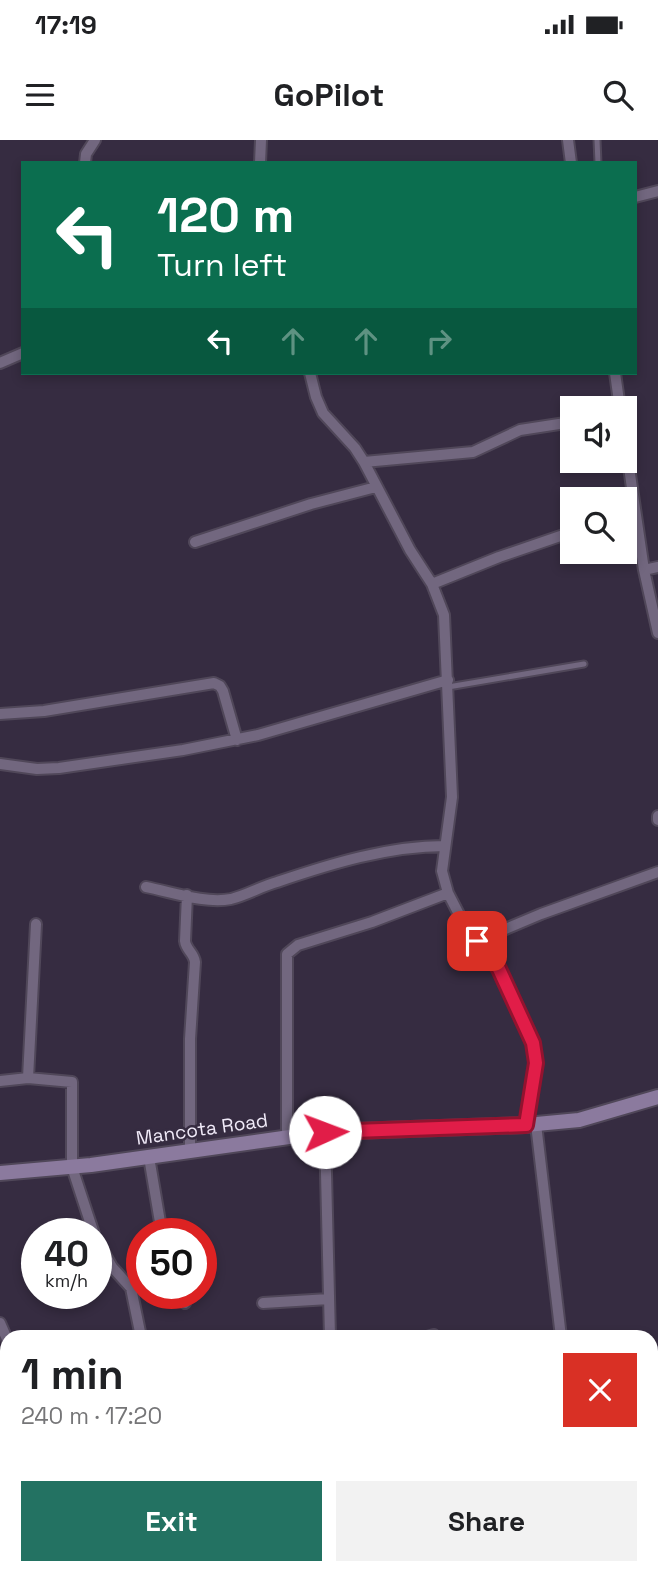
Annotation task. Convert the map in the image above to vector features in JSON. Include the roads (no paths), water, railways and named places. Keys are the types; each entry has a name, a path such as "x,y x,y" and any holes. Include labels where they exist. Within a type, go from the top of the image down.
{"main road":[{"name":"Mancota Road","path":"0,1173 72,1167 325,1132 531,1125 579,1120 658,1097"}],"street":[{"path":"85,161 86,154 95,140"},
{"path":"260,161 261,140"},
{"path":"568,140 571,161"},
{"path":"637,196 658,191"},
{"path":"0,363 21,354"},
{"path":"310,375 323,413 364,462 432,584 444,615 452,797 442,872 448,893 465,926 499,969 533,1043 536,1063 531,1125 560,1330"},
{"path":"615,375 618,396"},
{"path":"364,462 473,452 520,430 560,424"},
{"path":"195,542 311,504 376,487"},
{"path":"432,584 499,556 560,536"},
{"path":"637,542 658,633"},
{"path":"644,570 658,566"},
{"path":"0,714 44,711 214,683 223,691 237,740"},
{"path":"0,764 37,769 59,768 183,750 237,740 448,684"},
{"path":"146,887 211,900 232,898 274,882 379,854 412,847 445,846"},
{"path":"477,941 541,914 658,872"},
{"path":"287,1136 287,954 298,945 372,922 448,893"},
{"path":"187,895 185,941 195,962 190,1052 190,1150"},
{"path":"28,1078 36,924"},
{"path":"0,1081 28,1078 72,1082 72,1167 87,1218"},
{"path":"325,1132 330,1330"},
{"path":"149,1157 159,1218"},
{"path":"112,1267 131,1288 140,1330"},
{"path":"263,1303 329,1299"}],"lane":[{"path":"597,140 598,161"},
{"path":"448,684 584,664"}]}
